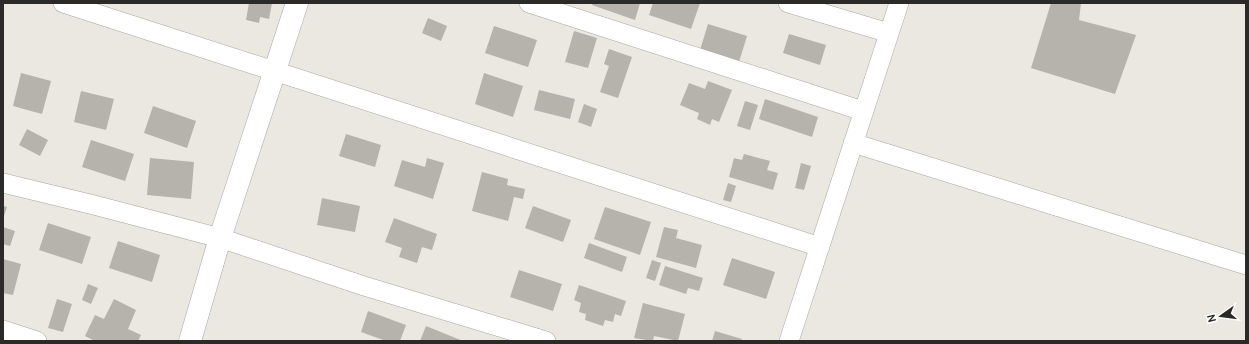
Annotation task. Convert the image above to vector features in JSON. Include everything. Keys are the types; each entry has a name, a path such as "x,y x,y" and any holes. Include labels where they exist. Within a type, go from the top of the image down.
{"street":[{"path":"63,3 820,247"},
{"path":"190,341 220,238 297,3"},
{"path":"529,3 864,111"},
{"path":"788,3 889,34"},
{"path":"789,341 899,3"},
{"path":"853,143 1246,265"},
{"path":"3,183 220,238 364,286 546,341"},
{"path":"3,330 37,341"}],"building":[{"path":"249,3 272,3 269,19 260,17 259,23 246,20"},
{"path":"593,3 640,3 635,20 592,5"},
{"path":"653,3 700,3 691,29 649,15"},
{"path":"1051,3 1081,3 1079,20 1136,35 1115,94 1031,68"},
{"path":"428,18 447,26 441,41 422,33"},
{"path":"708,24 747,36 739,62 700,50"},
{"path":"494,26 537,40 528,67 485,53"},
{"path":"574,31 597,38 588,68 565,62"},
{"path":"789,34 826,45 820,65 783,53"},
{"path":"609,49 632,57 618,98 600,92 609,66 604,64"},
{"path":"21,73 51,81 42,114 13,106"},
{"path":"484,73 523,86 513,117 475,104"},
{"path":"708,81 732,90 719,122 712,119 710,125 697,119 699,113 680,105 689,83 705,89"},
{"path":"539,90 575,99 570,119 534,110"},
{"path":"81,91 114,99 106,130 74,122"},
{"path":"765,99 818,117 812,137 759,119"},
{"path":"745,101 758,105 750,130 737,126"},
{"path":"584,104 597,109 591,127 578,122"},
{"path":"153,106 196,121 187,148 144,133"},
{"path":"27,129 48,140 40,156 19,145"},
{"path":"346,134 381,145 375,167 339,156"},
{"path":"91,140 134,154 125,181 82,167"},
{"path":"744,154 770,161 767,170 778,173 773,190 729,177 734,158 742,160"},
{"path":"150,158 194,162 191,199 147,195"},
{"path":"427,158 444,163 433,199 394,186 402,160 425,167"},
{"path":"801,163 811,166 804,190 795,188"},
{"path":"482,172 508,179 507,185 525,189 523,199 514,197 508,221 472,211"},
{"path":"728,183 736,186 731,202 723,200"},
{"path":"322,198 360,206 355,232 317,225"},
{"path":"3,206 7,207 3,219"},
{"path":"533,206 571,220 563,242 525,228"},
{"path":"605,207 651,222 640,255 594,239"},
{"path":"394,218 437,234 432,250 422,247 417,263 399,257 402,248 385,242"},
{"path":"48,223 91,237 82,264 39,250"},
{"path":"3,227 15,231 10,246 3,244"},
{"path":"664,227 678,230 676,238 702,245 696,268 656,257"},
{"path":"118,241 160,255 152,282 109,268"},
{"path":"589,243 627,257 622,272 584,258"},
{"path":"732,258 775,272 766,299 723,285"},
{"path":"3,259 21,264 13,295 3,293"},
{"path":"652,260 661,263 655,281 646,278"},
{"path":"665,266 703,278 699,291 688,288 686,294 659,285"},
{"path":"519,270 562,284 553,311 510,297"},
{"path":"88,284 98,288 91,304 82,300"},
{"path":"579,285 626,301 621,316 615,314 613,322 605,320 603,326 585,320 586,314 579,312 581,303 574,300"},
{"path":"57,299 72,304 63,332 48,328"},
{"path":"114,299 136,310 128,329 141,335 138,341 95,341 85,336 95,315 104,319"},
{"path":"643,303 685,314 678,341 654,336 653,341 634,338"},
{"path":"368,311 406,325 400,341 386,341 361,332"},
{"path":"426,326 463,341 420,341"},
{"path":"715,331 742,339 741,341 712,341"}]}
